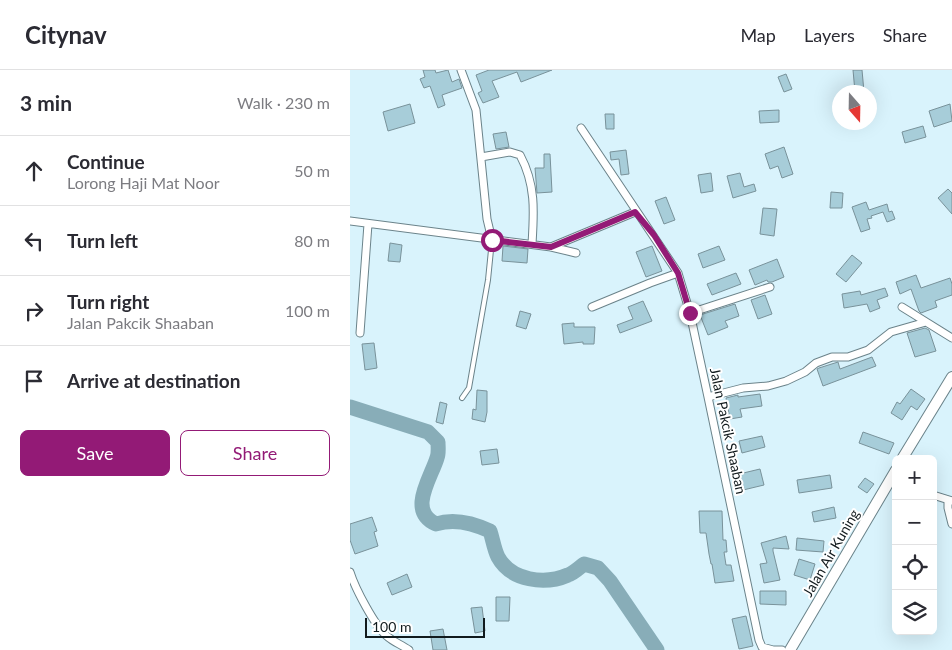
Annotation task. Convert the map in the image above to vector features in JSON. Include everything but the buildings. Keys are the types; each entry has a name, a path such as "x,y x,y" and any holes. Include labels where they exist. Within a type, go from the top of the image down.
{"main road":[{"path":"908,455 952,377"},
{"name":"Jalan Air Kuning","path":"790,650 892,477"}],"street":[{"path":"461,70 476,110 487,219 492,240"},
{"name":"Jalan Pakcik Shaaban","path":"581,128 635,212 654,235 678,273 690,313 758,640 765,649 782,650"},
{"path":"481,157 510,152 520,155 528,170 534,205 532,244"},
{"path":"551,247 635,212"},
{"path":"350,222 532,244 576,253"},
{"path":"360,333 368,224"},
{"path":"592,307 678,273"},
{"path":"690,313 770,286"},
{"path":"902,307 952,338"},
{"path":"708,397 743,388 768,386 786,381 805,372 816,363 832,357 848,357 868,350 891,332 926,322"},
{"path":"937,496 950,501 948,508 952,524"},
{"path":"350,572 380,627 388,637 409,650"}],"lane":[{"path":"462,398 469,388 488,280 492,240"}],"waterway":[{"path":"350,407 428,432 438,442 438,456 423,494 423,511 427,518 436,524 450,521 463,522 490,531 498,557 504,565 511,571 529,579 549,580 559,578 572,573 584,564 598,568 610,581 657,650"}],"route":[{"path":"492,240 551,247 635,212 654,235 678,273 690,313"}]}
